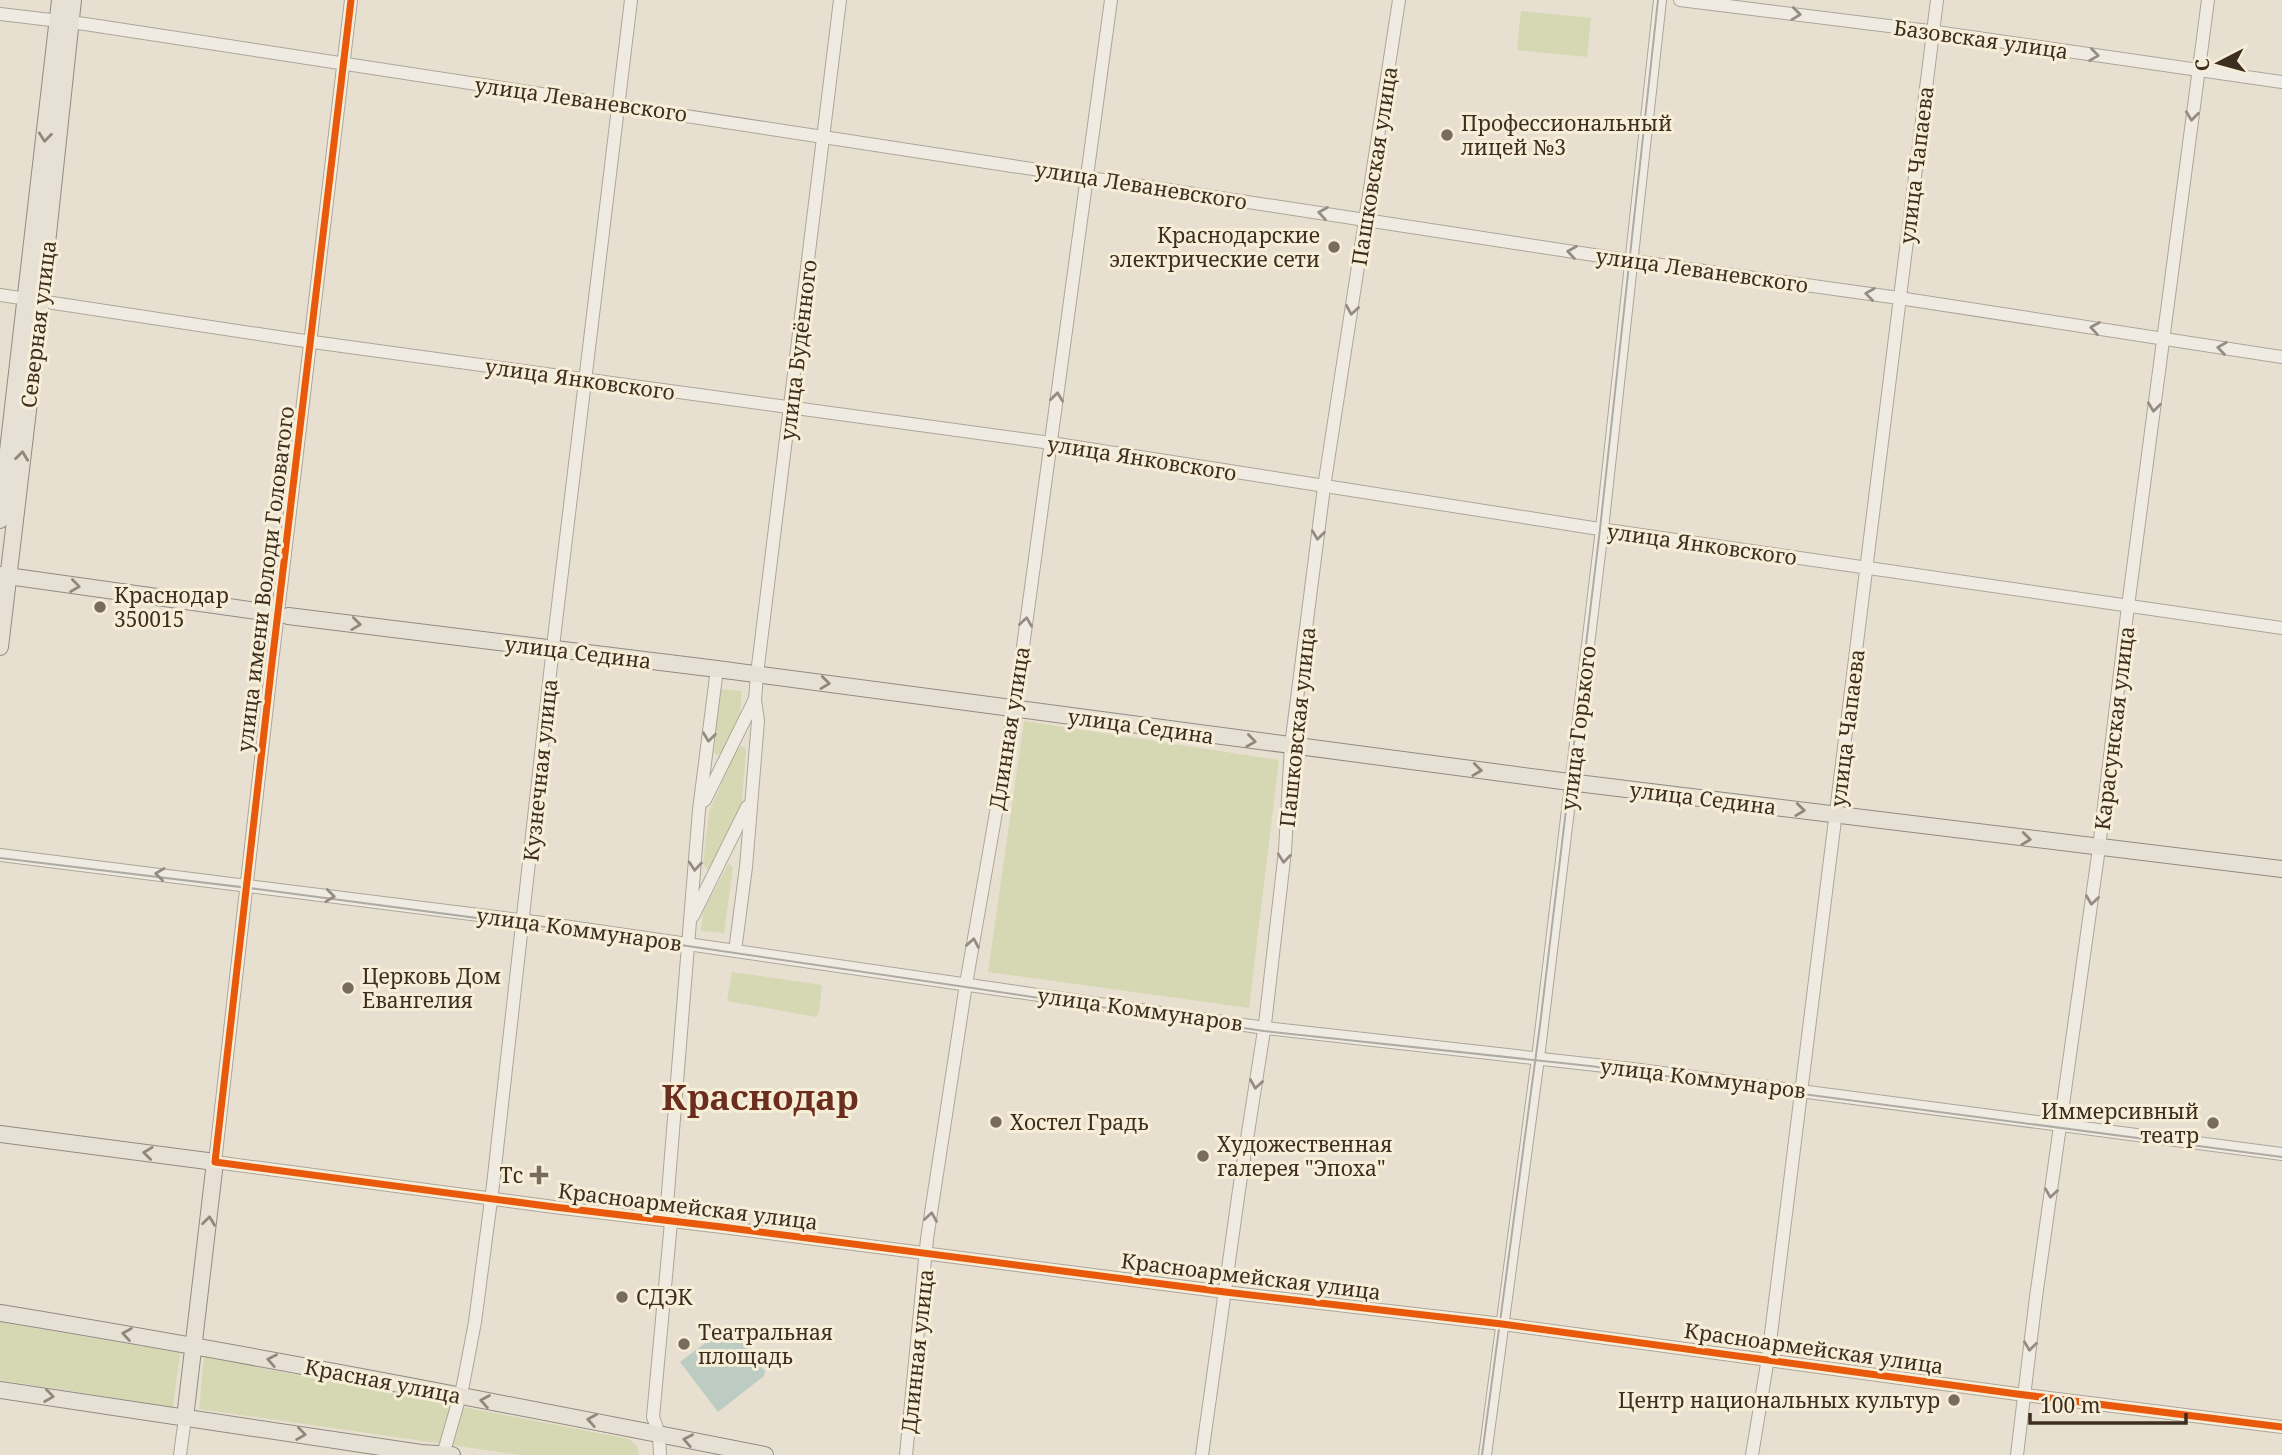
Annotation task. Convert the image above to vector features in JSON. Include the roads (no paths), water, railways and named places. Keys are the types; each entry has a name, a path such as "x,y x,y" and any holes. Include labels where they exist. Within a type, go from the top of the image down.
{"main road":[{"name":"Северная улица","path":"0,647 4,574 64,21 60,0"},
{"name":"Северная улица","path":"64,21 73,0"},
{"name":"Северная улица","path":"0,520 34,300"},
{"name":"улица Седина","path":"4,574 283,615 757,674 1291,746 2282,869"},
{"name":"Красноармейская улица","path":"0,1135 215,1162"},
{"name":"улица имени Володи Головатого","path":"185,1418 215,1162"},
{"name":"Красная улица","path":"0,1314 194,1346 617,1424 765,1455"},
{"path":"0,1390 452,1455"}],"street":[{"name":"улица имени Володи Головатого","path":"215,1162 246,885 283,615 311,342 351,0"},
{"name":"Кузнечная улица","path":"443,1455 475,1322 491,1199 553,648 631,0"},
{"name":"улица Будённого","path":"736,951 758,721 755,701 757,674 840,0"},
{"name":"Длинная улица","path":"906,1455 927,1253 966,984 1014,708 1111,0"},
{"name":"Пашковская улица","path":"1202,1455 1265,1028 1285,851 1291,746 1324,487 1399,0"},
{"name":"улица Горького","path":"1485,1455 1572,782 1660,0"},
{"name":"Базовская улица","path":"1679,0 1933,32 2282,82"},
{"name":"улица Чапаева","path":"1752,1455 1768,1358 1937,0"},
{"name":"Карасунская улица","path":"2017,1455 2099,848 2207,0"},
{"name":"улица Леваневского","path":"0,14 64,21 618,104 1631,261 1899,298 2282,357"},
{"name":"улица Янковского","path":"0,295 311,342 1051,443 1867,569 2282,628"},
{"name":"улица Будённого","path":"660,1455 659,1434 653,1417 671,1222 667,1205 699,810 717,669"},
{"name":"улица Будённого","path":"699,810 755,701"},
{"name":"улица Будённого","path":"690,922 751,797"},
{"name":"улица Коммунаров","path":"0,855 523,921 1265,1028 1802,1090 2282,1154"},
{"path":"722,859 734,858 746,867"},
{"name":"Красноармейская улица","path":"215,1162 1225,1292 1768,1358 2282,1427"},
{"name":"улица имени Володи Головатого","path":"180,1455 185,1418"}],"tram line":[{"path":"1482,1455 1540,1025 1600,529 1658,0"},
{"path":"0,858 674,944 1264,1031 1590,1066 2282,1157"}],"place":[{"name":"Профессиональный лицей №3","path":"1447,135"},
{"name":"Краснодарские электрические сети","path":"1334,247"},
{"name":"Краснодар 350015","path":"100,607"},
{"name":"Церковь Дом Евангелия","path":"348,988"},
{"name":"Хостел Градь","path":"996,1122"},
{"name":"Иммерсивный театр","path":"2213,1123"},
{"name":"Художественная галерея \"Эпоха\"","path":"1203,1156"},
{"name":"Тс","path":"539,1175"},
{"name":"СДЭК","path":"622,1297"},
{"name":"Театральная площадь","path":"684,1344"},
{"name":"Центр национальных культур","path":"1954,1400"}],"district":[{"name":"Краснодар","path":"760,1096"}]}
